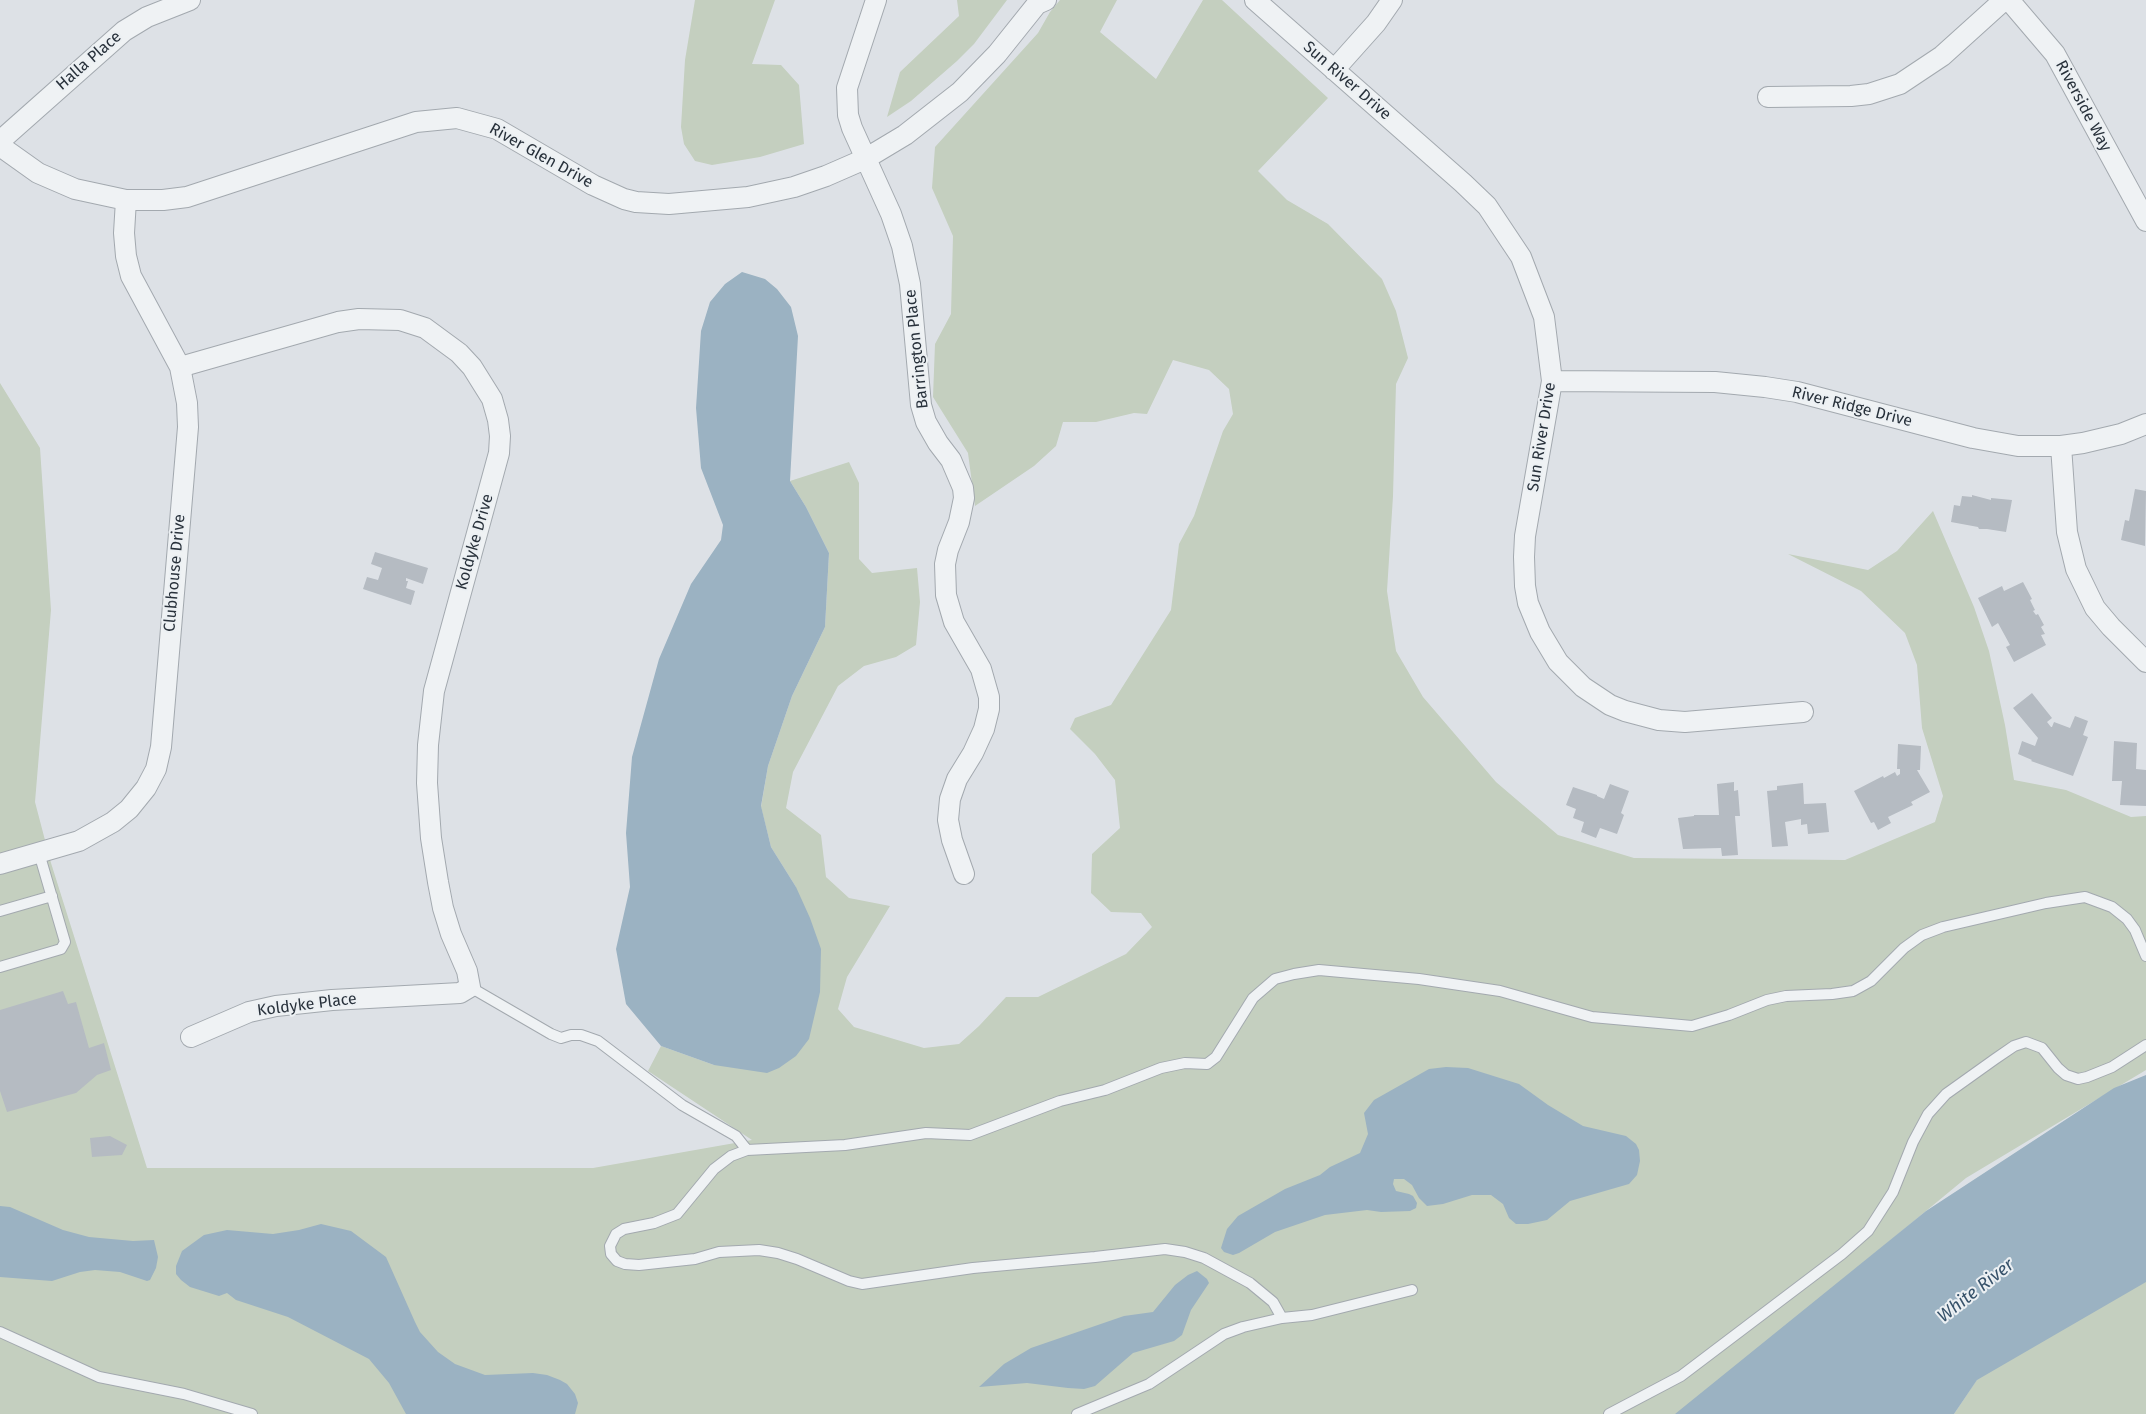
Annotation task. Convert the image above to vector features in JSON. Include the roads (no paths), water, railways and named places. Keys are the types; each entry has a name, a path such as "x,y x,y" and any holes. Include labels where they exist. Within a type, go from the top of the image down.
{"street":[{"name":"Halla Place","path":"0,141 124,31 147,17 190,0"},
{"name":"Barrington Place","path":"876,0 848,88 848,115 864,159 891,214 907,265 921,405 926,422 938,443 951,460 963,488 964,498 959,522 948,550 946,596 954,622 983,675 988,696 989,709 979,740 957,779 950,799 948,820 952,840 964,874"},
{"name":"Sun River Drive","path":"1255,0 1464,183 1487,206 1508,236 1525,266 1544,317 1552,381 1525,536 1525,586 1528,603 1547,646 1558,662 1583,687 1610,705 1659,720 1685,722 1803,712"},
{"path":"1334,70 1376,23 1392,0"},
{"path":"1768,97 1851,96 1869,94 1900,84 1942,56 2004,0"},
{"name":"Riverside Way","path":"2009,0 2055,54 2146,221"},
{"name":"River Glen Drive","path":"0,146 24,164 57,183 75,189 126,200 163,200 187,197 416,122 457,118 497,129 593,185 614,195 636,202 692,203 770,193 826,176 864,159 905,135 960,92 997,54 1040,1"},
{"name":"Clubhouse Drive","path":"0,864 79,841 113,822 129,808 146,788 156,769 161,748 188,427 187,403 180,367 131,276 126,256 124,233 126,200"},
{"name":"Koldyke Drive","path":"180,367 338,322 374,319 400,320 425,328 459,353 472,367 492,399 498,420 500,453 434,691 428,745 427,783 431,838 438,882 448,926 467,971 470,987"},
{"name":"River Ridge Drive","path":"1552,381 1715,382 1765,387 1822,398 1996,443 2061,446 2121,434 2146,424"},
{"path":"2061,446 2067,532 2076,569 2095,608 2146,662"},
{"name":"Koldyke Place","path":"191,1037 249,1012 276,1006 332,1000 460,994 470,987"}],"lane":[{"path":"0,967 61,949 64,942 40,853"},
{"path":"0,911 52,896"},
{"path":"1282,1318 1273,1302 1250,1283 1204,1258 1185,1252 1165,1249 973,1268 862,1284 848,1281 797,1259 759,1250 719,1252 695,1259 639,1265 625,1264 617,1261 611,1254 610,1246 616,1234 624,1229 654,1223 677,1214 714,1169 731,1156 747,1150 845,1145 926,1133 970,1135 1060,1101 1105,1090 1161,1068 1185,1063 1207,1064 1216,1057 1253,998 1263,989 1275,980 1319,970 1384,974 1466,985 1500,991 1592,1017 1692,1026 1767,1000 1786,996 1853,991 1870,981 1897,954 1922,935 1943,928 2070,898 2085,897 2112,907 2127,919 2135,930 2146,956"},
{"path":"470,987 552,1034 562,1038 571,1035 581,1035 598,1041 682,1104 736,1136 747,1150"},
{"path":"1609,1414 1680,1376 1842,1254 1868,1231 1894,1192 1912,1142 1928,1114 1946,1094 1995,1059 2014,1046 2026,1042 2042,1048 2066,1075 2078,1079 2112,1067 2146,1045"},
{"path":"1077,1414 1149,1384 1224,1334 1243,1327 1282,1318 1312,1315 1412,1290"},
{"path":"0,1332 99,1378 184,1394 252,1414"}],"water":[{"path":"742,272 765,279 777,289 791,307 798,336 790,481 806,507 829,553 825,627 792,696 768,766 761,806 771,847 796,887 821,949 820,992 809,1039 796,1056 779,1068 767,1073 714,1065 661,1046 626,1004 616,949 630,887 626,833 632,757 659,659 691,584 721,540 723,525 701,468 696,408 701,331 710,302 725,284"},
{"path":"1446,1067 1468,1068 1519,1084 1548,1105 1583,1126 1626,1136 1636,1144 1639,1150 1640,1161 1637,1175 1629,1184 1570,1201 1547,1220 1528,1224 1516,1224 1509,1218 1503,1204 1491,1195 1472,1195 1443,1204 1427,1206 1419,1198 1412,1185 1404,1179 1394,1179 1393,1184 1396,1191 1413,1196 1417,1203 1416,1208 1410,1211 1381,1212 1367,1210 1325,1215 1275,1232 1239,1253 1233,1255 1224,1252 1221,1248 1227,1229 1238,1216 1285,1189 1320,1175 1330,1167 1360,1153 1368,1134 1364,1113 1374,1100 1429,1069"},
{"name":"White River","path":"2146,1075 2146,1282 1977,1380 1954,1414 1675,1414 1926,1211 2114,1088"},
{"path":"0,1206 10,1207 63,1230 89,1237 133,1241 154,1240 158,1257 156,1268 150,1280 147,1281 120,1272 95,1270 80,1272 52,1281 0,1277"},
{"path":"321,1224 351,1231 386,1257 420,1332 438,1352 455,1364 485,1375 533,1373 547,1375 560,1380 567,1384 575,1394 578,1403 575,1414 406,1414 389,1383 369,1359 288,1317 236,1300 227,1293 219,1296 190,1287 176,1274 176,1266 182,1251 204,1235 227,1230 273,1234"},
{"path":"1197,1271 1209,1283 1191,1310 1182,1335 1174,1341 1133,1353 1095,1386 1084,1389 1027,1383 979,1387 1004,1364 1031,1348 1124,1316 1153,1312 1175,1285"}]}
